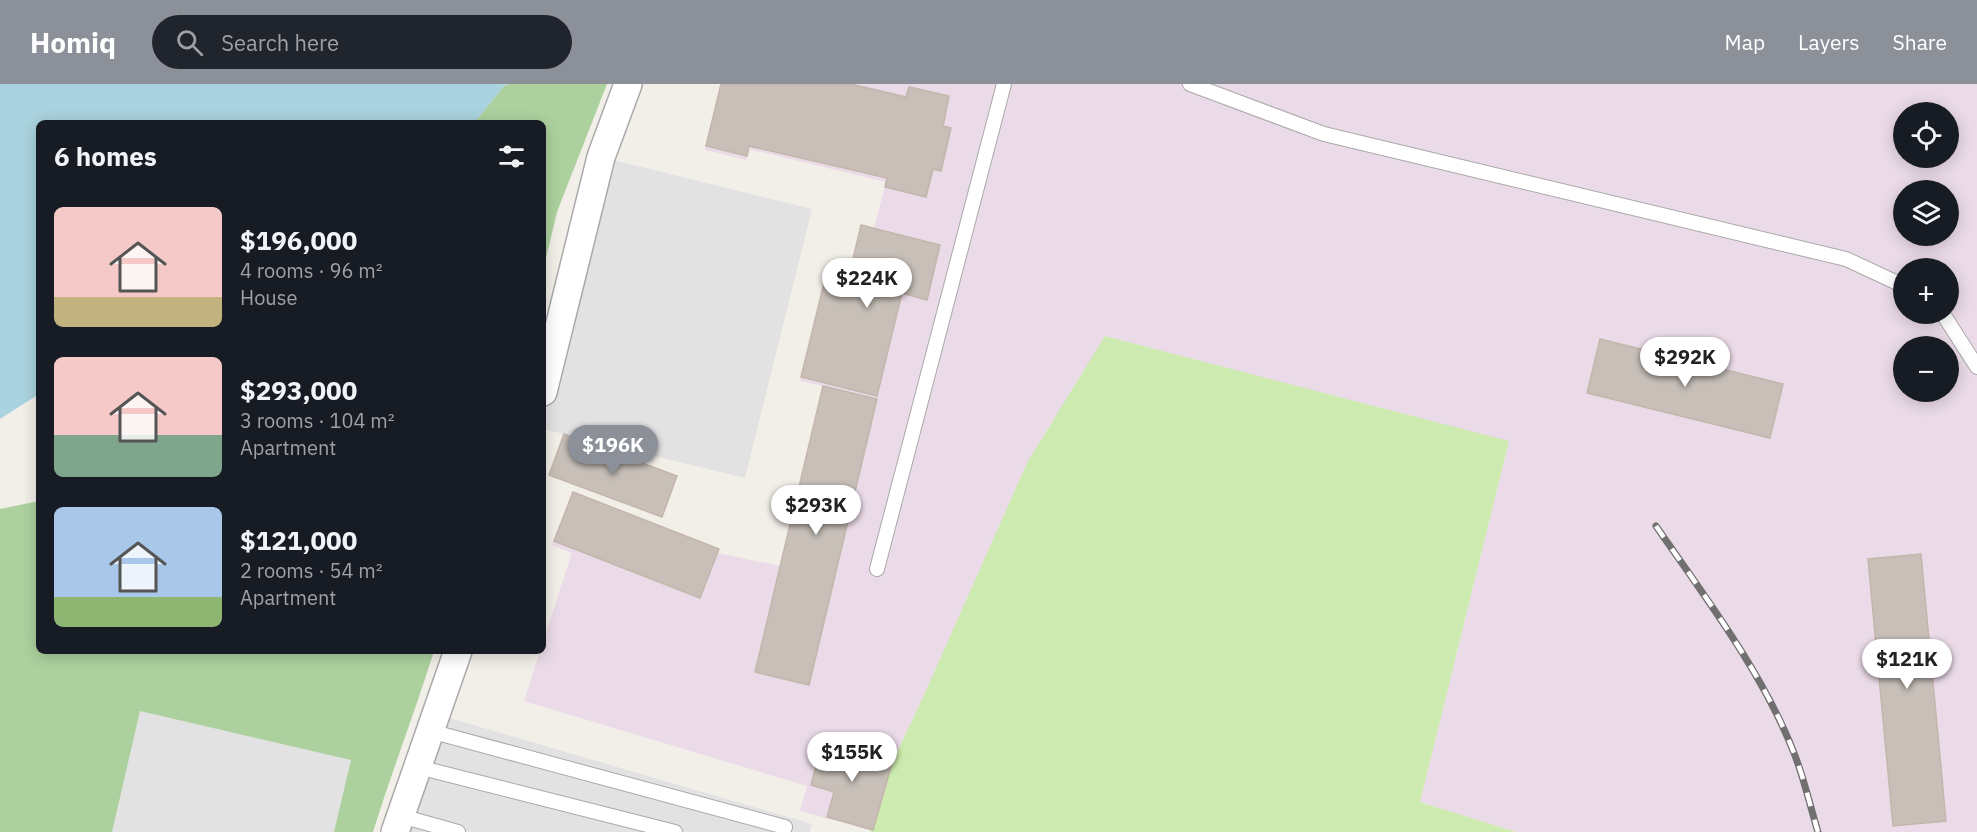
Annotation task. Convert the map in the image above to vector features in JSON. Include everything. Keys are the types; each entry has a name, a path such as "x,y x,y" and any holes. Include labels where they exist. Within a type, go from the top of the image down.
{"street":[{"path":"546,380 601,158 628,84"},
{"path":"398,824 457,654"}],"lane":[{"path":"877,569 1004,84"},
{"path":"1190,84 1324,134 1846,259 1893,281"},
{"path":"1949,324 1977,367"},
{"path":"430,731 785,827 783,832"},
{"path":"418,767 675,832"},
{"path":"398,824 458,832"}],"shaded area":[{"path":"721,84 1977,84 1977,832 1516,832 1420,802 1509,441 924,695 890,767 870,830 800,811 807,786 524,701 539,654 546,654 546,633 572,553 552,545 570,500 718,553 780,566 823,386 800,381 825,279 847,284 860,229 873,232 886,182 748,149 746,160 705,150"},
{"path":"601,157 812,209 745,478 546,430 546,380"},
{"path":"140,711 351,760 334,832 112,832"},
{"path":"436,714 812,824 810,832 395,832"}],"green space":[{"path":"509,84 607,84 557,212 546,258 546,120 476,120 504,86"},
{"path":"1105,336 1509,441 1420,802 1516,832 870,832 890,767 1027,463"},
{"path":"36,502 36,654 433,654 373,832 0,832 0,509"}],"water":[{"path":"0,84 509,84 504,86 476,120 36,120 36,396 0,419"}],"building":[{"path":"721,84 851,84 906,97 909,87 949,96 943,126 951,128 941,171 933,169 926,197 885,187 887,178 749,146 747,156 706,146"},
{"path":"861,225 940,245 927,300 902,293 877,396 801,377 826,275 848,280"},
{"path":"1600,339 1783,384 1770,438 1587,393"},
{"path":"823,386 877,399 809,685 755,672"},
{"path":"564,434 677,476 662,517 549,475"},
{"path":"573,492 719,549 700,598 554,541"},
{"path":"1921,554 1946,821 1893,826 1868,559"},
{"path":"823,740 893,760 873,830 827,817 834,792 811,785"}],"railway":[{"path":"1656,526 1732,636 1766,694 1798,763 1818,832"}]}
